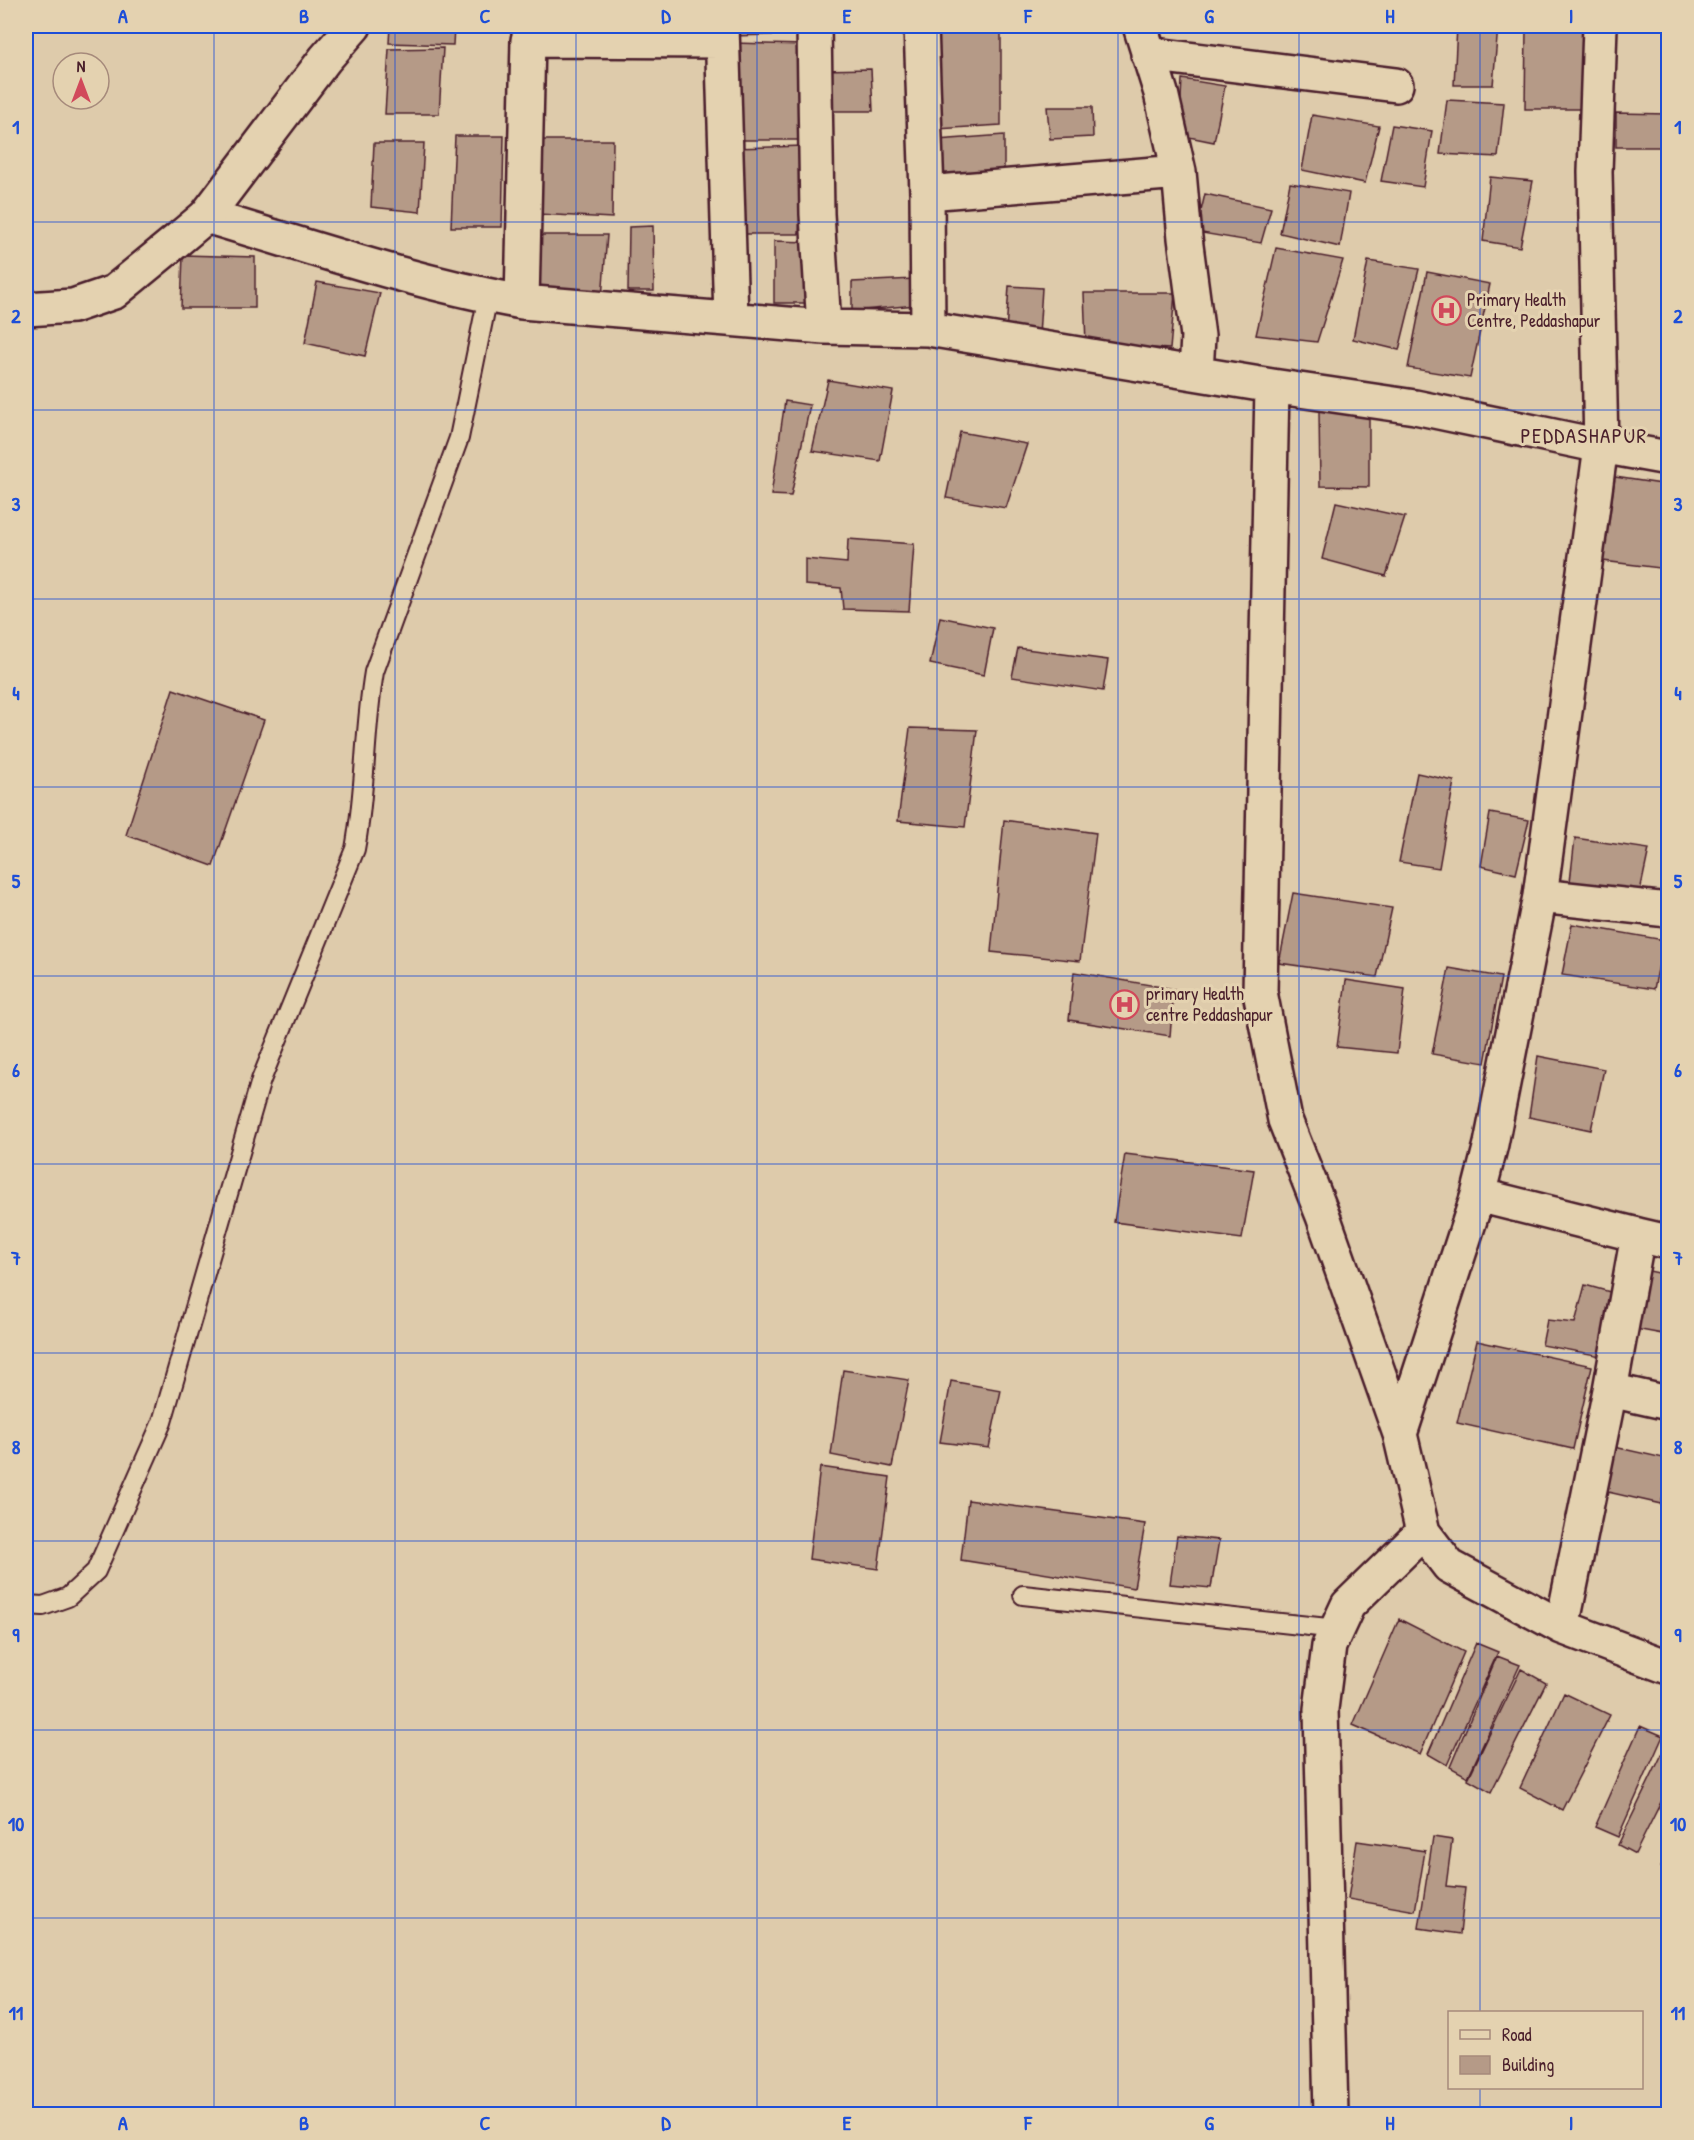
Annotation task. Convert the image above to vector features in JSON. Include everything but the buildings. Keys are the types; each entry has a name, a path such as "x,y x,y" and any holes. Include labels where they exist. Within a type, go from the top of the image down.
{"street":[{"path":"26,309 73,306 114,292 206,216 325,59 354,26"},
{"path":"814,26 817,214 824,327"},
{"path":"921,26 927,193 928,329"},
{"path":"1400,1434 1478,1195 1491,1144 1540,896 1600,446 1595,172 1600,26"},
{"path":"522,302 528,40 722,33 731,318"},
{"path":"1196,373 1198,336 1179,172 1161,93 1144,40 1396,85"},
{"path":"927,193 1179,172"},
{"path":"206,216 358,261 488,296 522,302 824,327 928,329 1272,386 1415,407 1668,458"},
{"path":"1272,386 1260,992 1285,1120 1323,1216 1400,1434 1423,1532 1449,1566 1562,1627 1668,1666"},
{"path":"1540,896 1668,910"},
{"path":"1478,1195 1653,1239 1610,1390 1562,1627"},
{"path":"1610,1390 1668,1403"},
{"path":"1332,2115 1321,1709 1329,1646 1348,1605 1423,1532"}],"lane":[{"path":"26,1605 43,1606 68,1597 96,1571 162,1422 261,1080 355,849 361,816 369,703 374,672 459,438 488,296"},
{"path":"1023,1595 1337,1629"}],"place":[{"name":"Primary Health Centre, Peddashapur","path":"1446,310"},
{"name":"primary Health centre Peddashapur","path":"1125,1004"}],"district":[{"name":"PEDDASHAPUR","path":"1584,436"}]}
